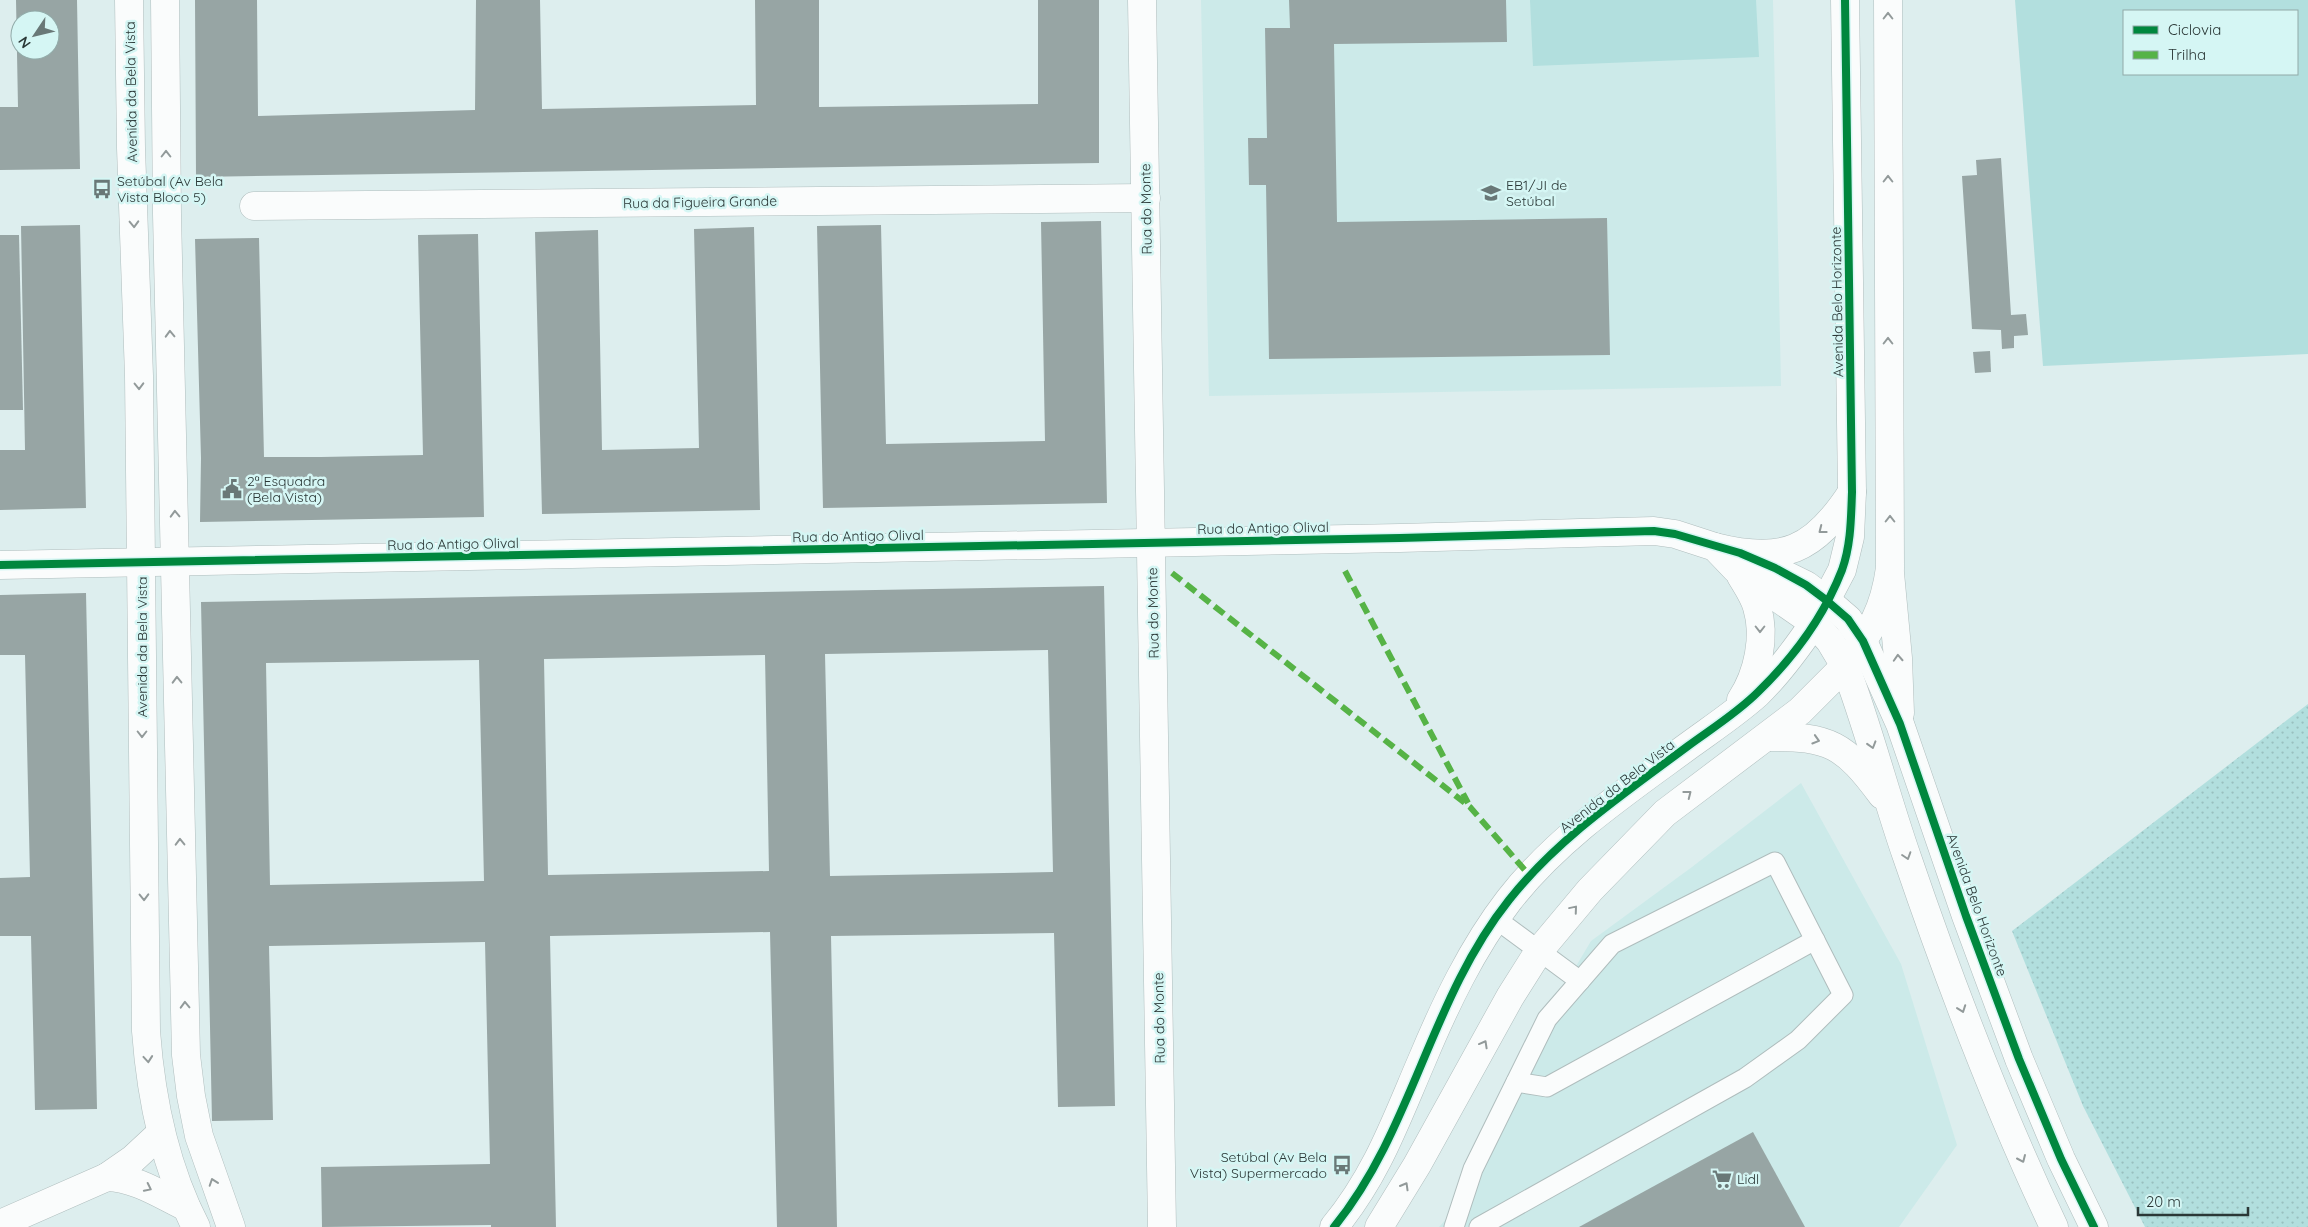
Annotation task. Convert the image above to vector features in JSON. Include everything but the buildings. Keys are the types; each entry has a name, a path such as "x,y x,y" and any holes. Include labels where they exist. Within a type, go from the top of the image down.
{"street":[{"name":"Avenida da Bela Vista","path":"129,0 142,563 146,1031 149,1068 161,1133 191,1217"},
{"path":"165,0 166,214 176,563 176,654 186,1055 190,1096 199,1136 230,1227"},
{"name":"Rua do Monte","path":"1142,0 1162,1227"},
{"name":"Avenida Belo Horizonte","path":"1845,0 1852,492 1850,537 1842,570 1820,612 1848,619 1863,641 1900,724 1966,916 2019,1059 2061,1159 2094,1227"},
{"name":"Avenida Belo Horizonte","path":"1888,0 1890,568 1898,658 1900,724"},
{"name":"Rua da Figueira Grande","path":"254,206 1146,198"},
{"path":"1730,556 1776,555 1793,549 1826,528 1852,492"},
{"name":"Rua do Antigo Olival","path":"0,565 176,563 1654,531 1675,534 1730,556"},
{"path":"1730,556 1806,585 1820,612 1830,641 1845,666 1910,865 1999,1107 2054,1227"},
{"path":"1730,556 1757,605 1761,629 1758,659 1752,681 1730,715"},
{"name":"Avenida Belo Horizonte","path":"1845,666 1878,616 1886,596 1890,568"},
{"name":"Avenida da Bela Vista","path":"1334,1227 1387,1145 1445,1007 1477,947 1496,919 1530,876 1591,818 1757,693 1791,656 1820,612"},
{"path":"1379,1227 1412,1174 1510,998 1540,951 1590,890 1665,813 1800,711 1845,666"},
{"path":"1768,737 1811,738 1842,750 1864,771 1892,809"},
{"path":"0,1224 107,1177 133,1159 161,1133"},
{"path":"107,1177 120,1178 140,1184 191,1217"}],"lane":[{"path":"1454,1227 1473,1169 1547,1019 1612,944 1775,862 1843,995 1798,1040 1745,1078 1479,1227"},
{"path":"1496,919 1580,981"},
{"path":"1516,1082 1547,1087 1815,940"}],"shaded area":[{"name":"EB1/JI de Setúbal","path":"1201,0 1773,0 1781,386 1209,396"},
{"path":"1530,0 1756,0 1759,57 1533,66"},
{"path":"2015,0 2308,0 2308,354 2043,366"},
{"path":"2308,704 2308,1227 2145,1227 2083,1106 2012,931"},
{"path":"1801,783 1901,964 1957,1145 1899,1227 1439,1227 1470,1193 1563,988 1591,941 1692,867"}],"marked path":[{"path":"1345,571 1468,803"},
{"path":"1172,573 1470,807 1530,876"}],"cycle path":[{"path":"1334,1227 1361,1189 1384,1149 1459,979 1482,938 1509,900 1549,856 1593,817 1750,700 1795,651 1817,620 1835,587 1845,561 1849,541 1852,492 1845,0"},
{"path":"0,565 1400,538 1654,531 1675,534 1740,553 1775,568 1806,585 1848,619 1863,641 1900,724 1966,916 2019,1059 2061,1159 2094,1227"}],"place":[{"name":"Setúbal (Av Bela Vista Bloco 5)","path":"102,189"},
{"name":"EB1/JI de Setúbal","path":"1491,193"},
{"name":"2ª Esquadra (Bela Vista)","path":"232,489"},
{"name":"Setúbal (Av Bela Vista) Supermercado","path":"1342,1165"},
{"name":"Lidl","path":"1722,1179"}]}
